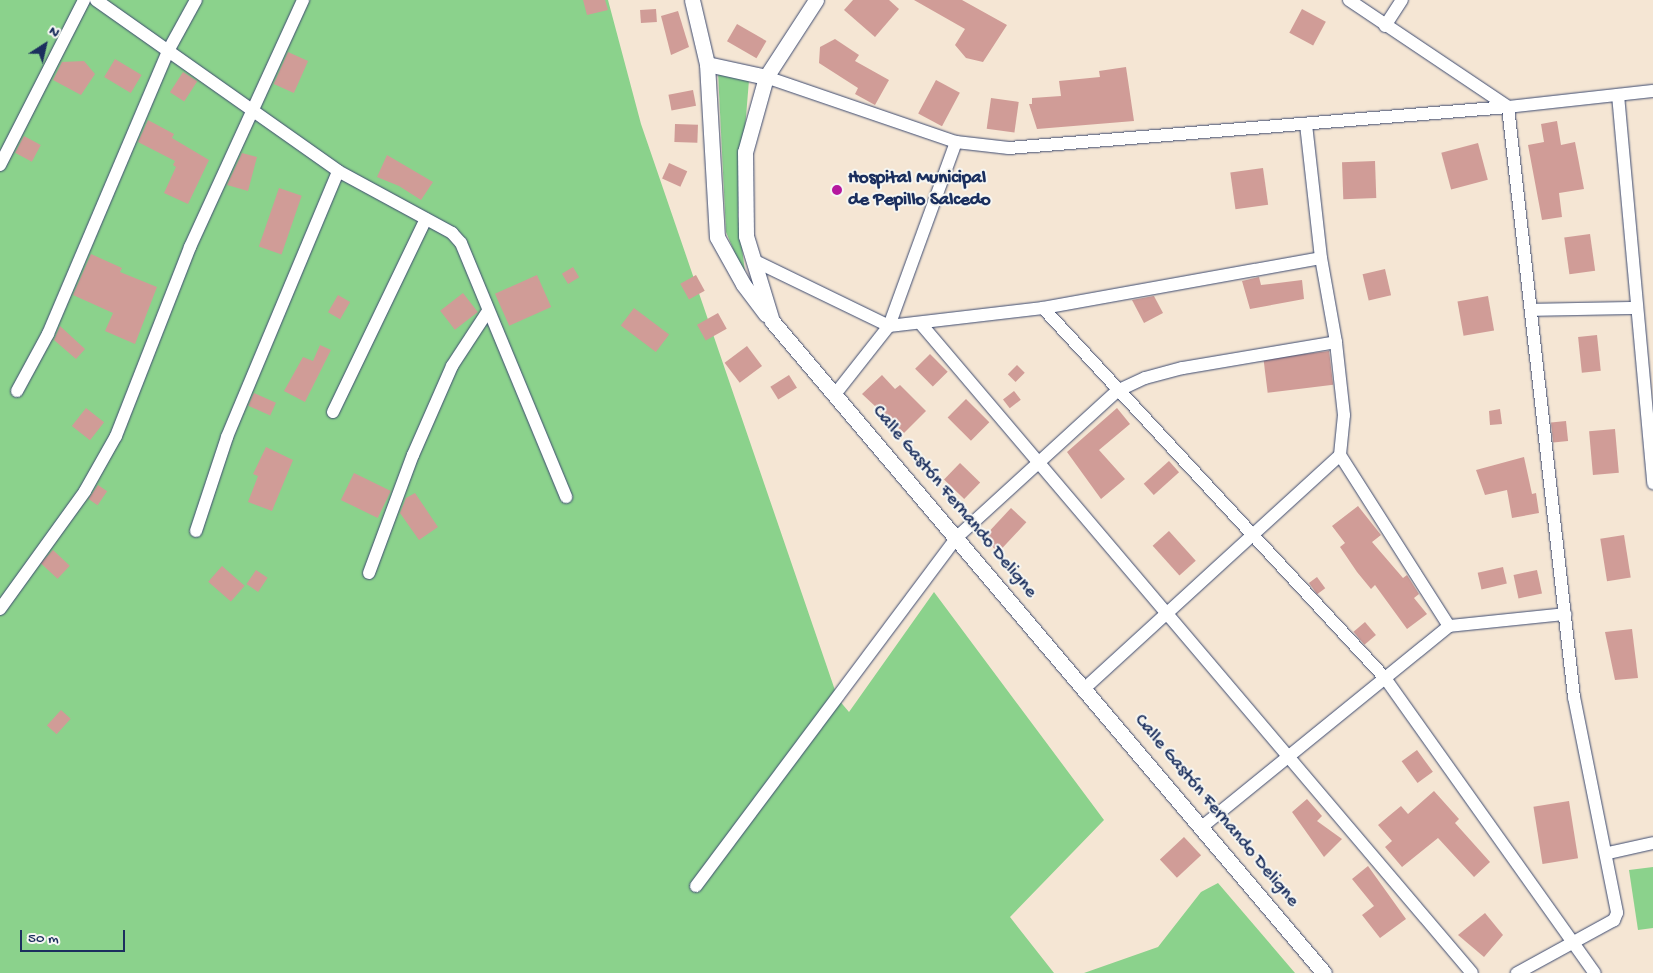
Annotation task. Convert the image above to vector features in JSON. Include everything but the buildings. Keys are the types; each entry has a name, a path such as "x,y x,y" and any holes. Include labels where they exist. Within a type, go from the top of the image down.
{"street":[{"path":"0,165 84,0"},
{"path":"96,0 338,171 452,233 460,244 566,497"},
{"path":"17,391 48,334 168,51 196,0"},
{"path":"0,609 85,492 116,436 190,247 303,0"},
{"path":"692,0 707,64 717,237 742,284 772,321"},
{"name":"Calle Gastón Fernando Deligne","path":"816,0 766,77 744,152 746,236 772,321 836,393 956,538 1203,826 1324,973"},
{"path":"1349,0 1508,107"},
{"path":"1385,26 1402,0"},
{"path":"707,64 766,77 956,142 1009,148 1508,107 1653,91"},
{"path":"1618,95 1637,308 1647,349 1653,483"},
{"path":"1508,107 1580,737 1608,853 1617,914 1614,920 1517,973"},
{"path":"1306,124 1321,258 1336,342 1344,415 1340,455 1449,626"},
{"path":"836,393 889,326 956,142"},
{"path":"196,532 227,437 338,171"},
{"path":"333,412 426,219"},
{"path":"753,260 889,326 921,324 1043,308 1321,258"},
{"path":"1043,308 1117,391 1253,534 1385,678 1595,973"},
{"path":"1531,310 1637,308"},
{"path":"369,573 413,455 452,366 488,311"},
{"path":"921,324 1472,973"},
{"path":"696,886 956,538 1117,391 1145,378 1183,368 1336,342"},
{"path":"1085,688 1340,455"},
{"path":"1203,826 1449,626 1565,614"},
{"path":"1608,853 1653,843"}],"green space":[{"path":"0,0 608,0 641,124 838,699 849,712 934,592 1104,820 1010,917 1054,973 0,973"},
{"path":"718,72 749,80 738,215 746,280 726,232"},
{"path":"1653,867 1653,928 1638,930 1629,870"},
{"path":"1218,883 1295,973 1084,973 1158,947 1201,892"}],"place":[{"name":"Hospital Municipal de Pepillo Salcedo","path":"837,190"}]}
